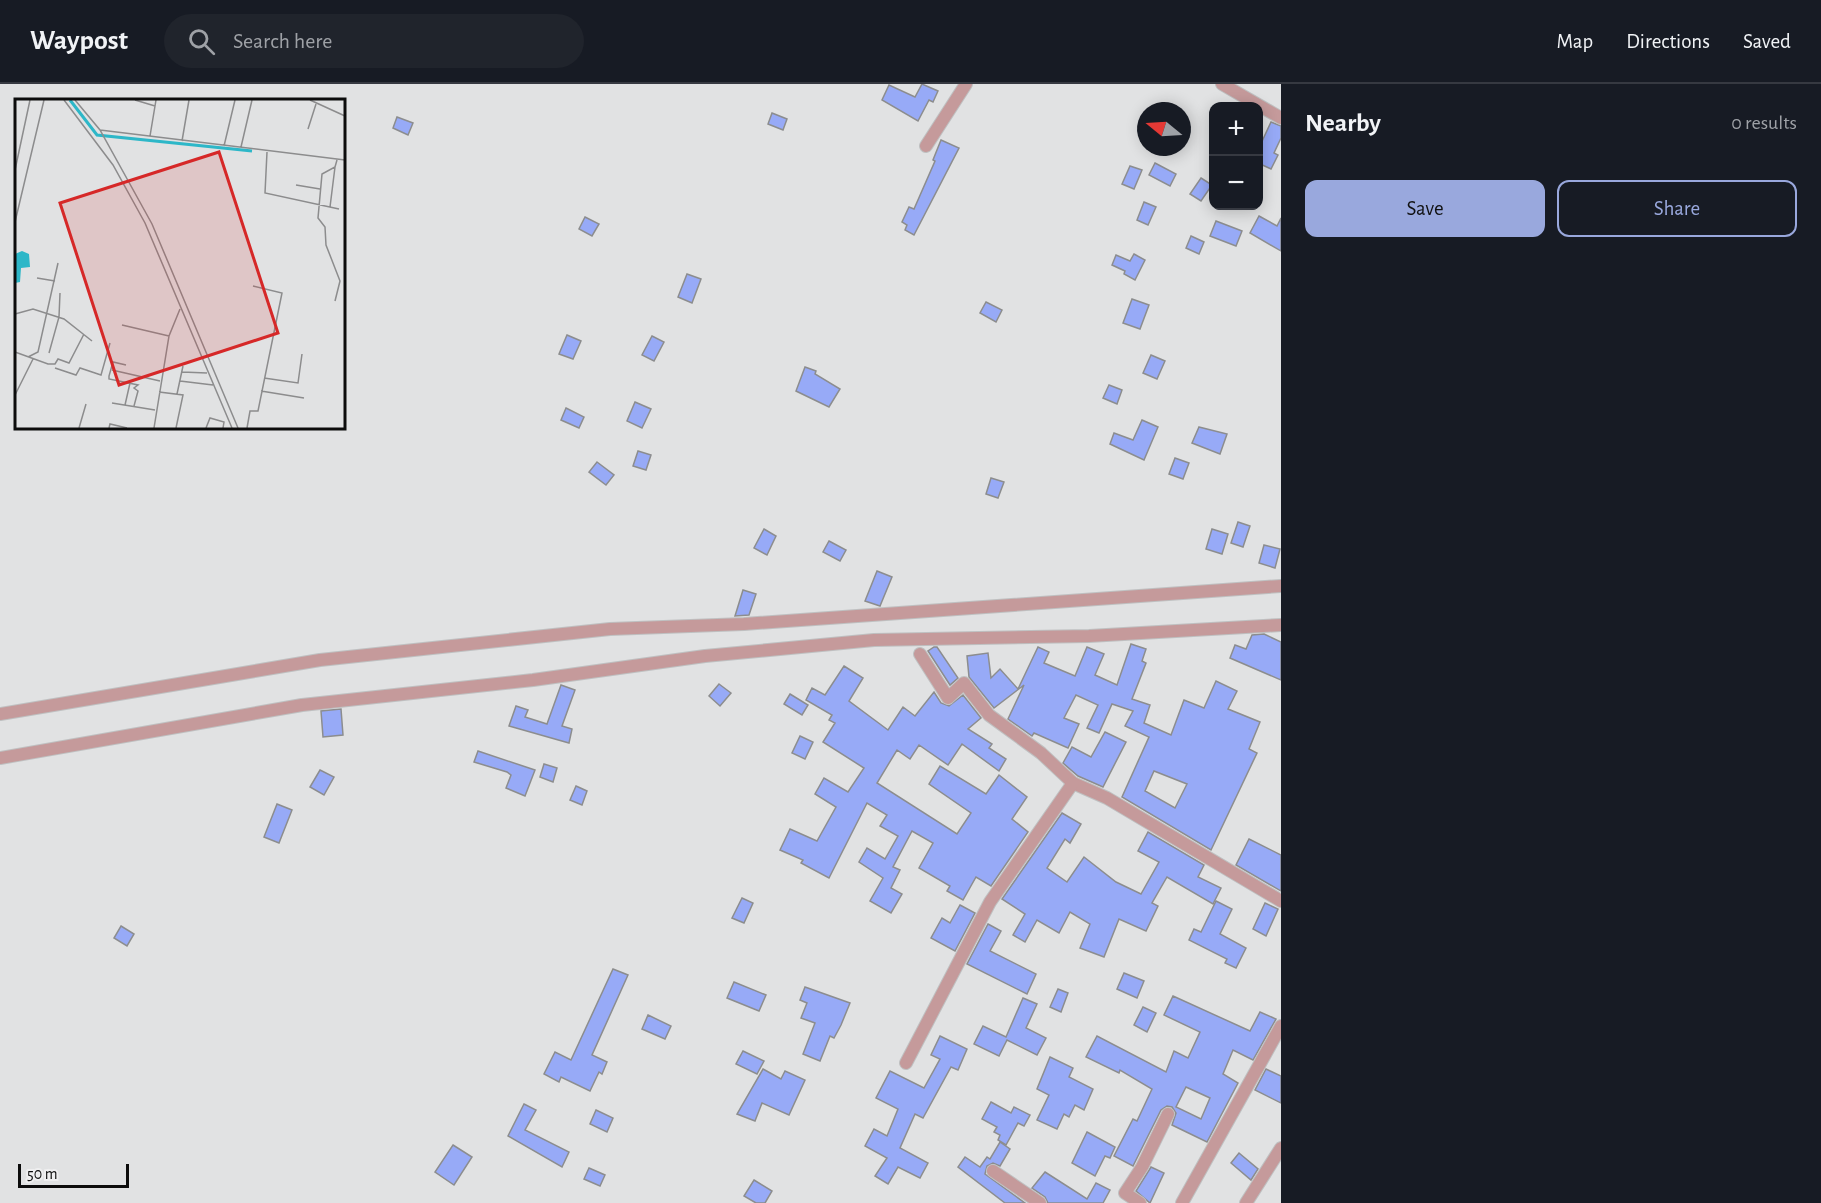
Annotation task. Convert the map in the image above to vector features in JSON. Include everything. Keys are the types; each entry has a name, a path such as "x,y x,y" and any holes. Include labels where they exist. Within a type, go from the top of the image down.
{"street":[{"path":"926,146 966,84"},
{"path":"1222,84 1281,118"},
{"path":"0,714 320,660 610,629 744,624 1281,586"},
{"path":"0,758 302,705 533,680 705,656 874,640 1089,636 1281,625"},
{"path":"920,654 948,698 964,683 989,715 1041,753 1073,783 1107,798 1281,901"},
{"path":"906,1063 990,902 1073,783"},
{"path":"1182,1203 1281,1026"},
{"path":"1140,1203 1125,1193 1142,1167 1168,1114"},
{"path":"1246,1203 1281,1148"},
{"path":"993,1171 1040,1203"}],"building":[{"path":"922,84 938,91 933,102 929,100 918,121 882,100 889,85 915,97"},
{"path":"772,113 787,119 783,130 768,124"},
{"path":"397,117 413,123 408,135 393,128"},
{"path":"1271,122 1281,126 1281,138 1274,153 1278,155 1271,169 1263,165 1263,139"},
{"path":"941,140 959,148 914,235 905,230 907,225 902,222 909,207 914,209 935,161 933,160"},
{"path":"1155,163 1176,174 1170,186 1149,175"},
{"path":"1130,166 1142,170 1134,189 1122,184"},
{"path":"1201,178 1209,183 1209,189 1201,201 1190,194"},
{"path":"1144,202 1156,207 1148,225 1137,220"},
{"path":"1259,216 1277,226 1281,218 1281,251 1250,233"},
{"path":"585,217 599,224 592,236 579,229"},
{"path":"1216,221 1242,231 1236,246 1210,236"},
{"path":"1191,236 1204,242 1199,254 1186,248"},
{"path":"1134,254 1145,260 1135,280 1124,274 1125,271 1112,265 1116,255 1130,261"},
{"path":"687,274 701,279 692,303 678,297"},
{"path":"1132,299 1149,305 1140,329 1123,323"},
{"path":"986,302 1002,310 996,322 980,313"},
{"path":"567,335 581,341 573,359 559,354"},
{"path":"652,336 664,342 654,361 642,355"},
{"path":"1151,355 1165,361 1157,379 1143,373"},
{"path":"805,367 816,371 815,374 840,389 829,407 796,391"},
{"path":"1109,385 1122,390 1117,404 1103,398"},
{"path":"635,402 651,409 642,428 627,421"},
{"path":"566,408 584,417 579,428 561,420"},
{"path":"1142,420 1158,427 1144,460 1110,444 1114,433 1133,440"},
{"path":"1199,427 1227,434 1220,454 1192,443"},
{"path":"638,451 651,455 646,470 633,466"},
{"path":"1175,458 1189,463 1183,479 1169,474"},
{"path":"597,462 614,475 606,485 589,472"},
{"path":"991,478 1004,482 998,498 986,494"},
{"path":"1238,522 1250,526 1243,547 1231,543"},
{"path":"764,529 776,536 767,555 754,548"},
{"path":"1212,529 1228,534 1222,554 1206,549"},
{"path":"829,541 846,550 840,561 823,552"},
{"path":"1264,545 1280,549 1275,568 1259,563"},
{"path":"877,571 892,577 880,606 865,601"},
{"path":"743,590 756,594 749,615 735,616"},
{"path":"1264,634 1281,642 1281,680 1230,658 1235,645 1246,649 1252,635"},
{"path":"1131,644 1146,649 1142,661 1146,663 1132,699 1150,705 1144,723 1171,735 1184,700 1204,708 1216,681 1237,691 1228,709 1260,722 1249,749 1257,753 1211,850 1122,797 1149,737 1125,726 1133,711 1112,704 1099,733 1087,728 1098,705 1076,695 1064,718 1079,724 1068,748 1034,733 1032,736 1008,719 1024,685 994,708 969,677 967,656 988,653 991,678 1000,669 1018,689 1038,647 1049,652 1044,663 1075,676 1087,647 1104,654 1095,675 1117,685","holes":["1154,771 1187,784 1175,808 1145,791"]},
{"path":"937,647 958,678 950,685 928,651"},
{"path":"844,666 863,678 849,701 888,730 903,707 915,716 934,692 941,703 949,706 963,695 981,718 968,729 992,744 989,748 1006,759 999,771 962,744 948,765 919,745 910,759 897,750 877,783 957,834 971,813 929,784 940,766 986,794 999,775 1027,797 1012,819 1028,832 991,886 976,877 963,900 947,891 950,886 919,868 933,843 912,831 893,867 900,870 891,888 902,894 891,913 870,901 883,878 859,862 867,848 885,859 898,836 880,826 887,815 867,803 829,878 801,863 803,860 780,850 790,829 817,841 836,807 815,794 824,778 848,792 864,768 823,742 835,723 829,720 832,715 806,700 812,688 825,695"},
{"path":"719,684 731,693 720,706 709,696"},
{"path":"561,685 575,690 562,726 572,729 569,743 509,726 516,706 528,710 525,717 547,724"},
{"path":"790,694 808,705 802,715 784,704"},
{"path":"341,709 343,735 323,737 321,711"},
{"path":"1105,732 1126,742 1103,787 1078,776 1063,763 1072,747 1091,757"},
{"path":"800,736 813,742 805,759 792,753"},
{"path":"478,751 535,770 525,796 506,788 511,775 507,772 474,762"},
{"path":"544,764 557,768 553,782 540,777"},
{"path":"320,770 334,777 324,795 310,787"},
{"path":"576,786 587,791 582,805 570,800"},
{"path":"277,804 292,810 279,843 264,837"},
{"path":"1062,813 1081,824 1070,843 1065,839 1047,868 1067,882 1084,857 1116,882 1141,894 1159,862 1138,851 1148,832 1204,865 1198,877 1221,888 1213,904 1167,877 1152,903 1158,906 1146,931 1119,919 1104,957 1080,948 1090,924 1070,912 1059,933 1037,920 1025,942 1013,935 1025,914 1002,899"},
{"path":"1249,839 1281,855 1281,891 1236,865"},
{"path":"742,898 753,903 744,923 732,918"},
{"path":"1216,901 1232,909 1220,934 1246,948 1236,968 1225,963 1227,959 1189,940 1194,929 1201,932"},
{"path":"1265,903 1278,909 1266,936 1253,929"},
{"path":"960,905 975,913 955,951 931,938 942,918 950,923"},
{"path":"988,924 1001,931 990,951 1036,974 1027,994 967,964"},
{"path":"121,926 134,934 127,946 114,938"},
{"path":"613,969 628,975 592,1055 607,1062 602,1074 599,1072 590,1091 561,1077 559,1082 544,1074 555,1052 571,1060"},
{"path":"1124,973 1144,981 1137,998 1117,989"},
{"path":"734,982 766,995 759,1011 727,998"},
{"path":"805,987 850,1003 834,1038 830,1036 820,1061 803,1054 815,1023 801,1018 807,1003 800,1000"},
{"path":"1058,989 1068,993 1061,1012 1050,1007"},
{"path":"1173,996 1250,1031 1260,1012 1276,1019 1253,1060 1233,1050 1223,1074 1238,1083 1207,1142 1172,1125 1176,1113 1172,1107 1167,1106 1161,1110 1133,1166 1114,1156 1133,1119 1137,1121 1152,1089 1120,1070 1119,1073 1086,1057 1097,1036 1166,1072 1174,1051 1188,1058 1200,1032 1164,1015","holes":["1186,1087 1210,1098 1201,1119 1176,1107"]},
{"path":"1023,998 1037,1004 1026,1028 1046,1038 1037,1055 1007,1040 999,1056 974,1044 983,1026 1006,1037"},
{"path":"1143,1007 1156,1013 1147,1032 1134,1025"},
{"path":"648,1015 671,1026 665,1039 642,1029"},
{"path":"940,1036 967,1049 958,1070 951,1067 923,1118 915,1114 900,1148 928,1163 920,1178 898,1167 888,1184 875,1176 887,1158 865,1146 874,1129 887,1136 898,1109 876,1098 890,1071 924,1088 940,1059 931,1055"},
{"path":"743,1051 764,1061 757,1074 736,1064"},
{"path":"1050,1057 1073,1068 1069,1077 1093,1089 1084,1110 1075,1105 1069,1117 1064,1114 1057,1129 1037,1120 1049,1095 1037,1089"},
{"path":"763,1069 781,1079 785,1071 805,1080 789,1115 762,1103 755,1121 737,1114"},
{"path":"1266,1069 1281,1076 1281,1103 1255,1090"},
{"path":"991,1102 1011,1113 1014,1107 1030,1115 1024,1126 1018,1123 1006,1145 998,1140 1000,1135 994,1132 997,1127 982,1119"},
{"path":"524,1104 536,1110 525,1130 569,1152 562,1167 508,1136"},
{"path":"596,1110 613,1118 607,1132 590,1124"},
{"path":"1087,1132 1115,1147 1110,1158 1105,1156 1095,1176 1072,1163"},
{"path":"1000,1142 1010,1149 1000,1166 993,1163 987,1166 985,1174 1025,1203 1005,1203 958,1167 965,1157 980,1167 987,1157 990,1159"},
{"path":"453,1145 472,1157 454,1185 435,1172"},
{"path":"1239,1153 1258,1169 1251,1180 1231,1163"},
{"path":"1151,1167 1164,1173 1150,1203 1136,1191"},
{"path":"589,1168 605,1175 600,1186 584,1179"},
{"path":"1045,1172 1087,1199 1096,1183 1110,1190 1103,1203 1048,1203 1045,1197 1032,1188"},
{"path":"754,1180 772,1191 765,1203 756,1203 744,1196"}]}
